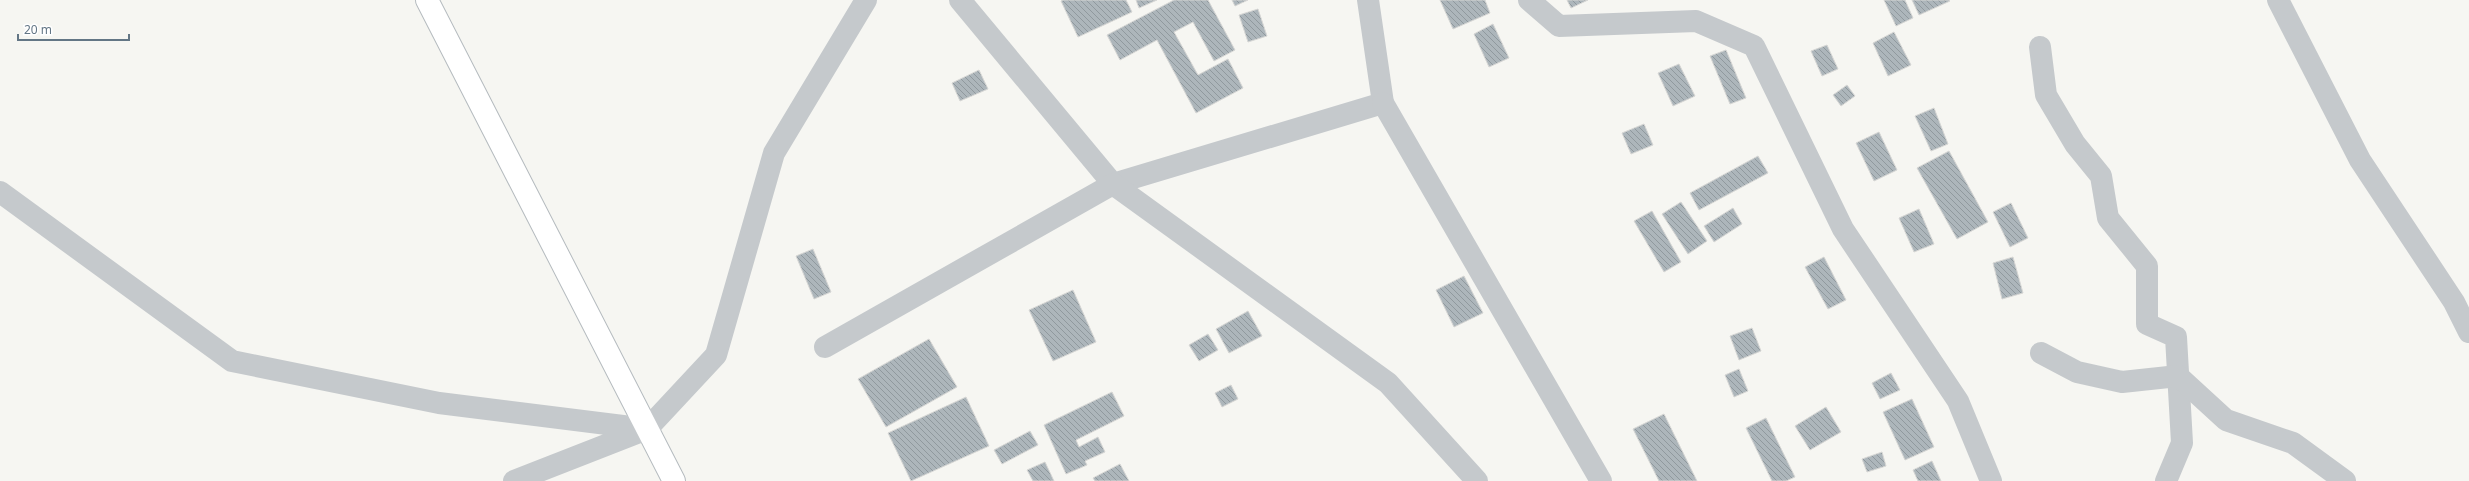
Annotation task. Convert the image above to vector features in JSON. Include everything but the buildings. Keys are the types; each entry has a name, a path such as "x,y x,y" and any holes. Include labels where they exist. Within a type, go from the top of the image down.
{"main road":[{"path":"427,0 674,481"}],"street":[{"path":"514,481 647,429 716,355 774,153 866,0"},
{"path":"960,0 1113,184 1388,384 1477,481"},
{"path":"1368,0 1383,104 1601,481"},
{"path":"1529,0 1559,26 1696,21 1754,46 1843,229 1958,401 1991,481"},
{"path":"2278,0 2360,160 2454,302 2469,332"},
{"path":"2040,47 2046,96 2075,144 2101,176 2108,218 2147,266 2147,324 2176,337 2182,443 2166,481"},
{"path":"825,347 1113,184 1383,104"},
{"path":"0,192 232,361 439,403 647,429"},
{"path":"2041,353 2077,372 2122,382 2178,376 2226,420 2293,443 2345,481"}]}
